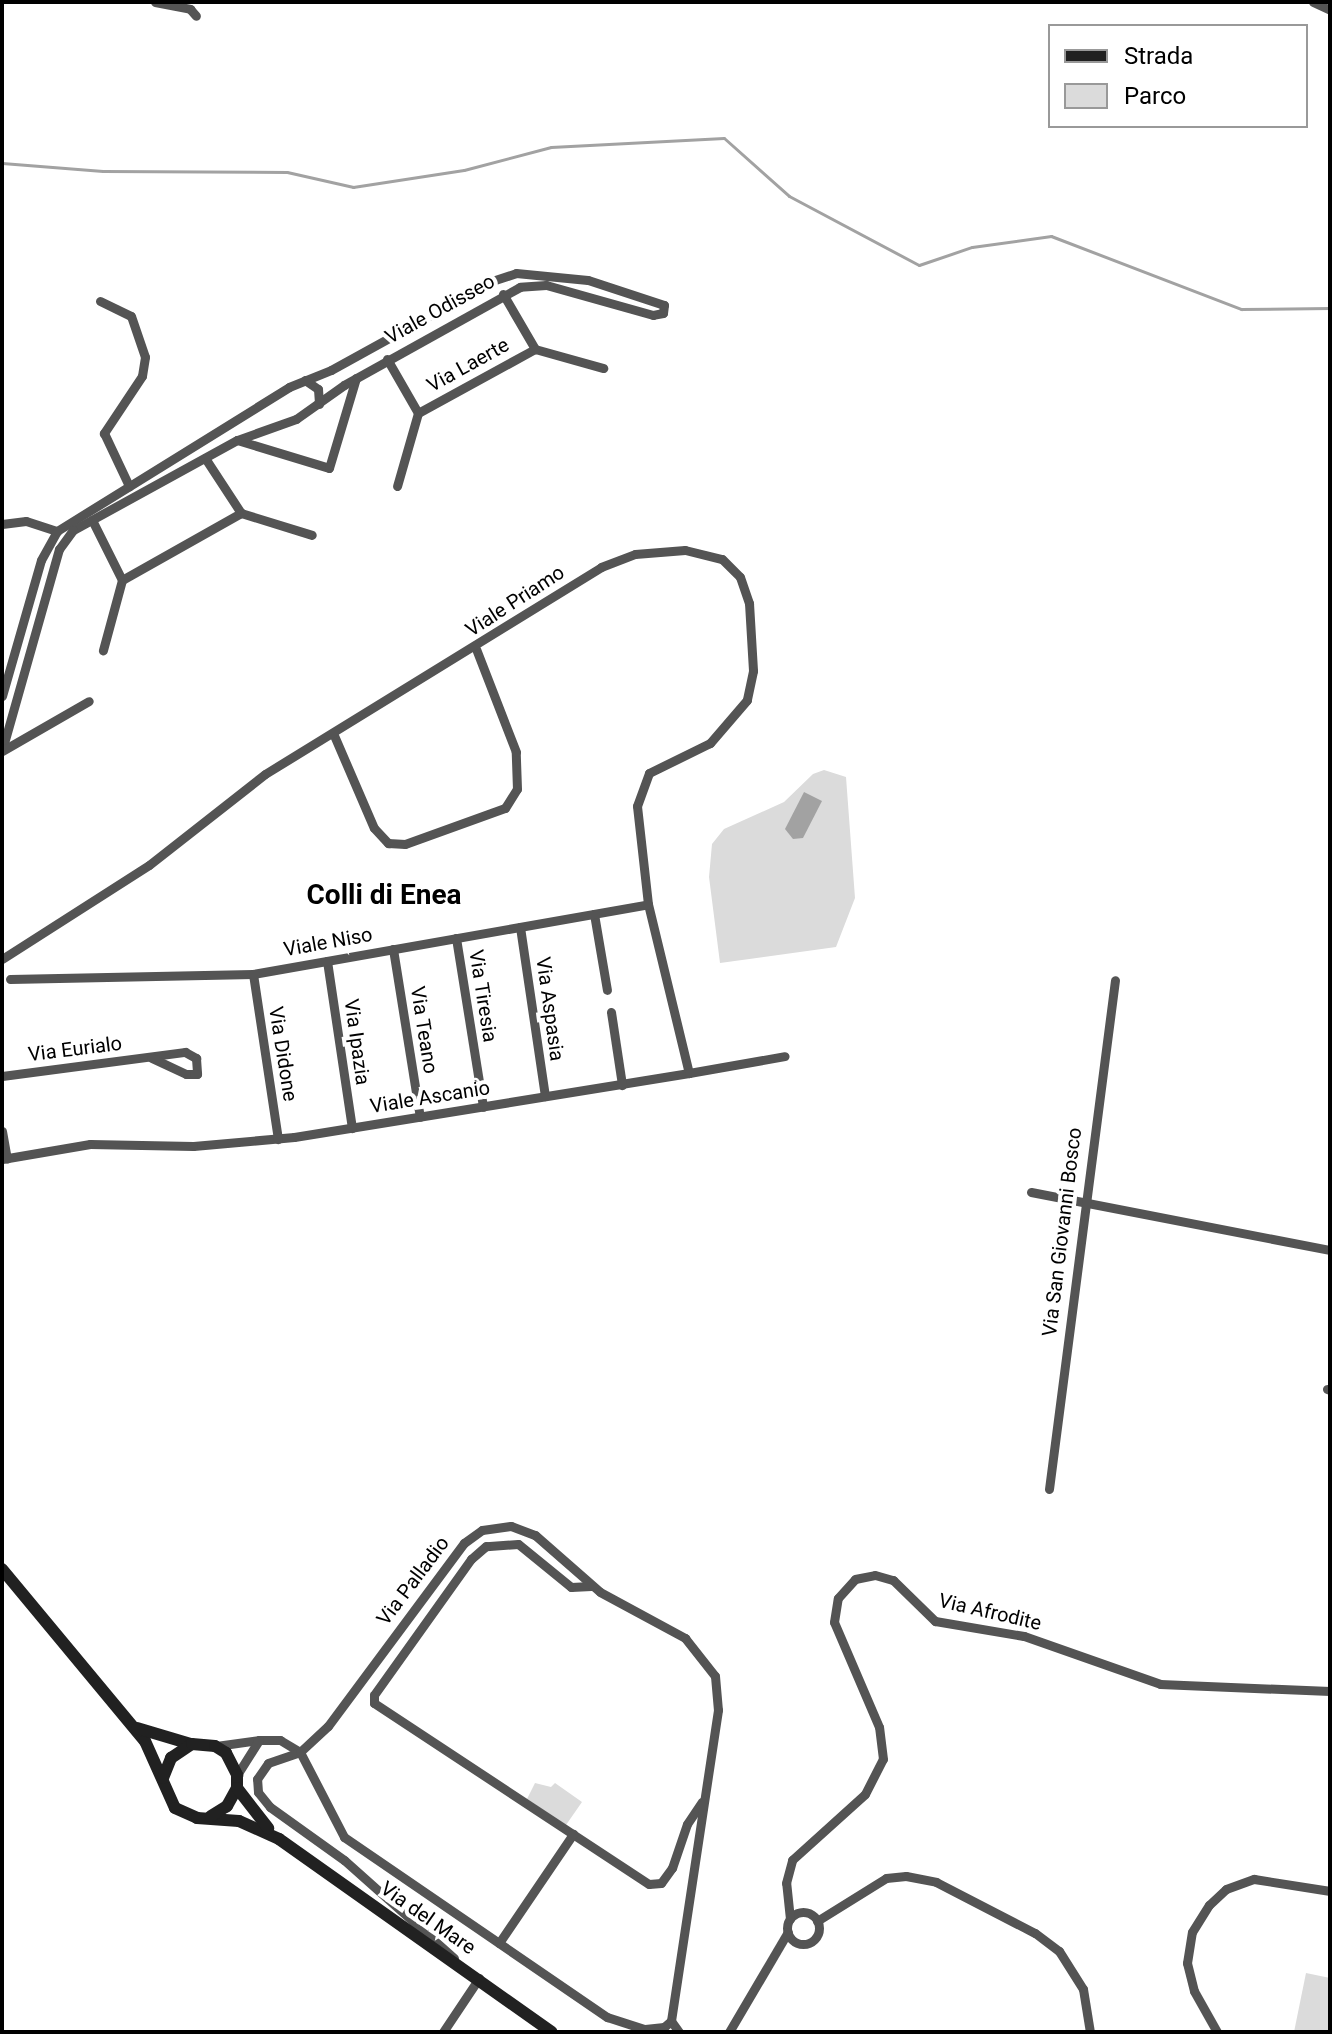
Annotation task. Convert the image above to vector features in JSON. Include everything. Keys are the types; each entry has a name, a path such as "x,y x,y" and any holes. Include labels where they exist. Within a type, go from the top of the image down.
{"main road":[{"name":"Via del Mare","path":"2,1569 151,1751 175,1808 197,1818 245,1823 279,1839 552,2032"},
{"name":"Via del Mare","path":"130,1724 161,1739 215,1746 233,1763 237,1782 279,1839"},
{"path":"163,1781 171,1758 192,1744"},
{"path":"210,1817 227,1806 237,1782"}],"street":[{"path":"155,2 190,9 196,16"},
{"path":"1313,2 1330,10"},
{"name":"Viale Odisseo","path":"2,750 62,543 92,520 237,440 280,424 319,404 387,359 503,294 540,285 653,315 665,309 657,298 613,285 526,271 492,281 305,380 57,531"},
{"name":"Via Laerte","path":"503,294 535,349 603,368"},
{"path":"100,301 131,316 145,357 142,376 104,433 129,486"},
{"path":"407,328 415,344"},
{"name":"Via Laerte","path":"397,486 418,413 535,349"},
{"name":"Via Laerte","path":"387,359 418,413"},
{"path":"237,440 329,468 356,378"},
{"path":"305,380 318,389 319,404"},
{"path":"269,402 270,415 280,424"},
{"path":"205,458 241,513 312,535"},
{"path":"122,580 241,513"},
{"path":"92,520 122,580 103,650"},
{"path":"2,524 26,521 57,531 31,596 2,696"},
{"name":"Viale Priamo","path":"2,961 149,865 252,782 476,649 589,574 629,556 692,550 722,559 737,572 749,603 752,688 744,706 715,739 658,767 641,787 637,816 648,904"},
{"path":"31,596 45,598"},
{"path":"333,733 377,832 388,843 405,844 505,808 517,789 516,752 476,649"},
{"path":"2,750 89,701"},
{"path":"648,904 689,1073"},
{"name":"Viale Niso","path":"10,979 253,974 648,904"},
{"path":"594,914 607,990"},
{"name":"Via Aspasia","path":"520,927 545,1096"},
{"name":"Via Tiresia","path":"456,938 483,1107"},
{"name":"Via Teano","path":"393,949 420,1117"},
{"path":"2,961 10,979 2,987"},
{"name":"Via Ipazia","path":"327,961 352,1128"},
{"name":"Via Didone","path":"253,974 278,1139"},
{"name":"Via San Giovanni Bosco","path":"1049,1489 1083,1203 1115,980"},
{"path":"611,1012 622,1085"},
{"name":"Viale Ascanio","path":"5,1159 100,1143 186,1146 278,1139 785,1056"},
{"name":"Via Eurialo","path":"2,1076 152,1058"},
{"path":"2,1131 5,1159"},
{"path":"1031,1192 1330,1250"},
{"name":"Via Palladio","path":"462,1966 344,1860 261,1798 257,1783 262,1769 300,1752 334,1719 449,1561 476,1533 504,1525 529,1531 591,1586 685,1638 712,1669 719,1702 666,2027"},
{"path":"591,1586 571,1587 513,1542 486,1546 471,1559 373,1698 376,1706 643,1881 659,1884 675,1864 687,1824 704,1800"},
{"name":"Via Afrodite","path":"790,1919 786,1883 790,1864 865,1794 883,1759 878,1723 834,1622 840,1594 858,1578 893,1580 935,1621 1024,1636 1151,1682 1330,1691"},
{"path":"237,1782 259,1740"},
{"path":"215,1746 280,1740 300,1752 340,1833 611,2020 633,2028 666,2027 679,2032"},
{"path":"499,1943 573,1834"},
{"path":"789,1935 803,1944 813,1940 817,1921 886,1878 906,1876 936,1882 1008,1918 1059,1951 1083,1989 1090,2032"},
{"path":"1217,2032 1194,1991 1187,1963 1192,1932 1209,1905 1226,1889 1254,1879 1330,1891"},
{"path":"729,2032 777,1949 789,1935 790,1919 803,1912 817,1921"},
{"path":"443,2032 479,1978"}],"green space":[{"path":"824,770 846,777 855,898 836,947 720,963 709,877 712,844 724,829 784,802 813,774"},
{"path":"535,1783 551,1787 555,1783 582,1802 566,1825 527,1799"},
{"path":"1306,1973 1330,1978 1330,2032 1294,2032"}],"shaded area":[{"path":"804,792 822,801 803,838 793,839 785,829"}],"waterway":[{"path":"2,163 103,171 287,172 353,187 464,170 551,147 724,138 789,196 919,265 972,247 1051,236 1241,309 1330,308"}],"district":[{"name":"Colli di Enea","path":"384,895"}]}
